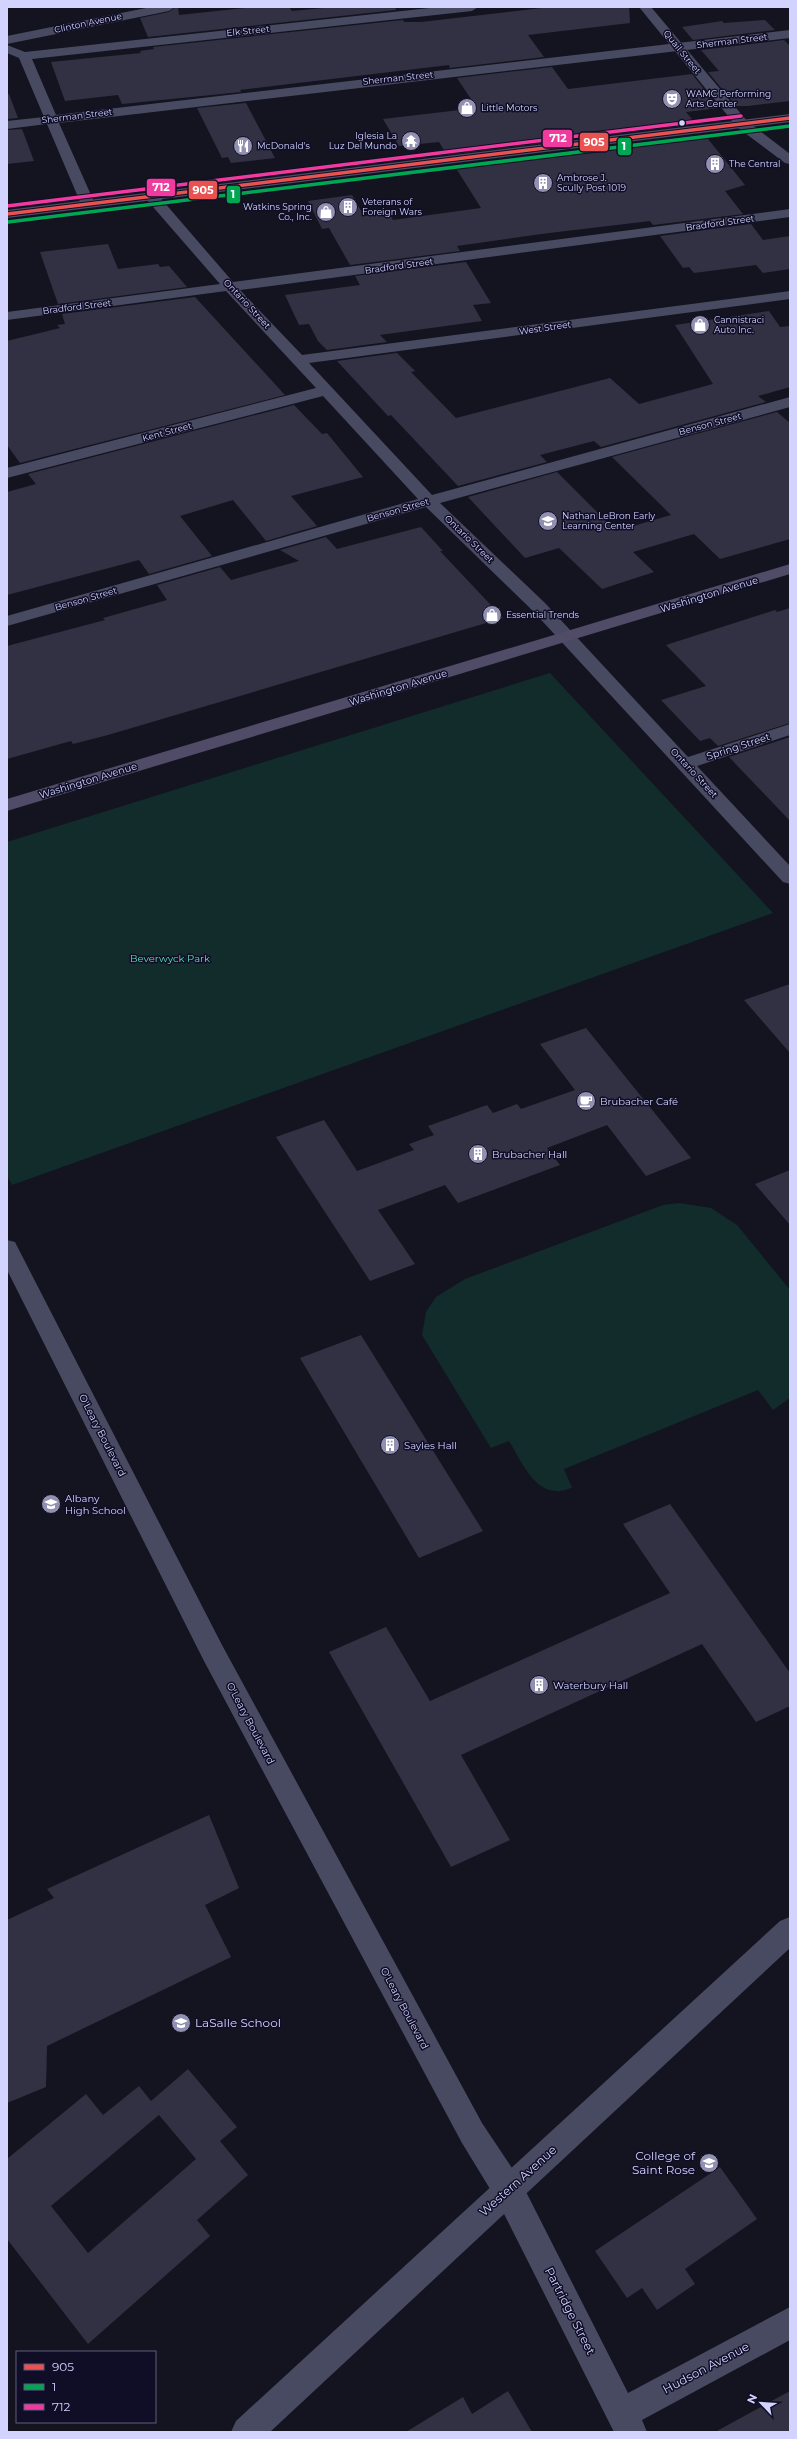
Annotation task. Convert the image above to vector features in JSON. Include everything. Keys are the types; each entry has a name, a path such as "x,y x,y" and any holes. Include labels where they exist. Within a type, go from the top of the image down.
{"main road":[{"path":"7,214 790,118"},
{"name":"Washington Avenue","path":"7,805 790,569"}],"street":[{"name":"Clinton Avenue","path":"7,40 169,7"},
{"name":"Elk Street","path":"24,56 472,7"},
{"name":"Quail Street","path":"644,7 742,124 790,160"},
{"name":"Sherman Street","path":"7,125 790,34"},
{"path":"7,49 24,56 88,204"},
{"name":"Ontario Street","path":"152,197 231,288 300,360 429,501 539,607 564,636 686,764 790,878"},
{"name":"Bradford Street","path":"7,316 231,288 790,213"},
{"name":"West Street","path":"300,360 790,295"},
{"name":"Kent Street","path":"7,473 327,390"},
{"name":"Benson Street","path":"7,621 429,501 790,402"},
{"name":"Spring Street","path":"686,764 790,729"},
{"name":"O'Leary Boulevard","path":"7,1248 213,1653 472,2133 509,2191"},
{"name":"Western Avenue","path":"247,2432 790,1930"},
{"name":"Partridge Street","path":"509,2191 627,2423"},
{"name":"Hudson Avenue","path":"627,2423 790,2324"}],"green space":[{"name":"Beverwyck Park","path":"550,673 773,913 12,1185 7,1176 7,842"},
{"path":"679,1203 711,1208 737,1225 790,1290 790,1398 773,1410 758,1390 564,1469 572,1488 560,1491 548,1490 540,1485 528,1472 509,1441 491,1448 422,1335 426,1312 436,1297 465,1279 663,1205"}],"building":[{"path":"178,7 179,15 255,7 289,7 292,11 334,7 395,7 396,10 148,37 140,18 169,12"},
{"path":"550,7 629,7 630,23 528,35 544,57 450,68 449,65 240,90 241,92 122,104 118,95 65,101 51,62 141,53 140,51 154,49 153,47 403,20 404,22 421,22"},
{"path":"765,20 775,30 693,40 682,27 722,21 724,23"},
{"path":"784,40 790,46 790,101 736,106 708,72 719,71 701,50"},
{"path":"552,67 568,89 692,74 719,108 686,112 696,124 447,155 439,142 399,146 383,119 477,108 457,78"},
{"path":"9,94 18,118 7,119 7,95"},
{"path":"246,103 275,158 231,163 228,157 222,158 197,108"},
{"path":"22,129 34,161 7,164 7,130"},
{"path":"704,134 745,185 725,191 743,214 653,225 650,221 541,234 457,246 460,251 350,265 329,228 322,229 308,201 352,195 364,216 389,213 393,220 481,208 454,165"},
{"path":"751,224 763,240 790,236 790,269 763,273 756,265 694,273 689,267 683,268 660,236"},
{"path":"108,244 118,269 158,264 160,267 169,266 187,287 58,304 40,252"},
{"path":"466,262 491,303 473,305 482,321 380,335 387,342 327,350 318,341 309,324 299,325 285,295 360,285 355,276"},
{"path":"195,297 285,395 20,463 7,445 7,341 60,328 57,325 65,324 62,314"},
{"path":"769,311 780,327 790,326 790,387 758,396 766,402 601,447 594,441 540,455 547,462 458,486 391,415 388,416 337,361 397,353 415,371 411,372 456,418 610,378 639,404 713,384 675,325"},
{"path":"294,405 322,434 327,433 363,477 291,496 317,526 266,541 233,500 180,516 212,556 149,574 139,560 7,595 7,492 36,484 28,474"},
{"path":"777,412 790,423 790,539 720,559 694,534 633,552 654,572 602,589 559,548 525,558 468,497 557,472 616,531 671,515 612,457"},
{"path":"421,527 443,551 440,551 503,618 108,735 73,744 71,741 7,759 7,646 105,620 103,618 167,600 157,585 220,567 231,580 299,561 280,550 326,537 337,549"},
{"path":"790,608 790,723 718,746 710,738 700,741 661,700 706,686 666,645 775,610 777,612"},
{"path":"790,737 790,821 729,757"},
{"path":"790,984 790,1053 744,1000"},
{"name":"Brubacher Hall","path":"586,1028 691,1158 646,1176 607,1125 547,1148 560,1165 458,1203 445,1185 378,1210 415,1264 370,1281 276,1137 324,1120 357,1171 414,1150 409,1144 434,1135 428,1126 487,1105 493,1113 517,1104 521,1109 575,1090 540,1044"},
{"path":"790,1170 790,1225 755,1184"},
{"name":"Sayles Hall","path":"361,1335 483,1531 419,1558 300,1358"},
{"name":"Waterbury Hall","path":"670,1504 790,1673 790,1706 756,1722 702,1644 461,1755 510,1840 451,1867 329,1652 386,1627 430,1701 670,1593 623,1524"},
{"path":"209,1815 239,1888 205,1905 231,1957 47,2046 46,2087 7,2103 7,1920 54,1898 47,1889"},
{"path":"188,2069 237,2127 220,2141 248,2175 197,2220 210,2236 88,2344 7,2239 7,2159 86,2094 103,2115 139,2086 151,2101","holes":["159,2115 196,2159 88,2253 51,2206"]},
{"path":"720,2167 757,2219 685,2269 695,2284 657,2310 642,2288 627,2298 595,2251"},
{"path":"508,2391 532,2432 406,2432 463,2397 472,2414"},
{"path":"790,2391 790,2432 715,2432"}],"transit line":[{"name":"712","path":"7,206 741,116"},
{"name":"905","path":"7,214 790,118"},
{"name":"1","path":"8,222 790,126"}],"place":[{"name":"WAMC Performing Arts Center","path":"672,99"},
{"name":"Little Motors","path":"467,108"},
{"name":"Iglesia La Luz Del Mundo","path":"411,141"},
{"name":"McDonald's","path":"243,146"},
{"name":"The Central","path":"715,164"},
{"name":"Ambrose J. Scully Post 1019","path":"543,183"},
{"name":"Veterans of Foreign Wars","path":"348,207"},
{"name":"Watkins Spring Co., Inc.","path":"326,212"},
{"name":"Cannistraci Auto Inc.","path":"700,325"},
{"name":"Nathan LeBron Early Learning Center","path":"548,521"},
{"name":"Essential Trends","path":"492,615"},
{"name":"Brubacher Café","path":"586,1101"},
{"name":"Brubacher Hall","path":"478,1154"},
{"name":"Sayles Hall","path":"390,1445"},
{"name":"Albany High School","path":"51,1504"},
{"name":"Waterbury Hall","path":"539,1685"},
{"name":"LaSalle School","path":"181,2023"},
{"name":"College of Saint Rose","path":"709,2163"}]}
